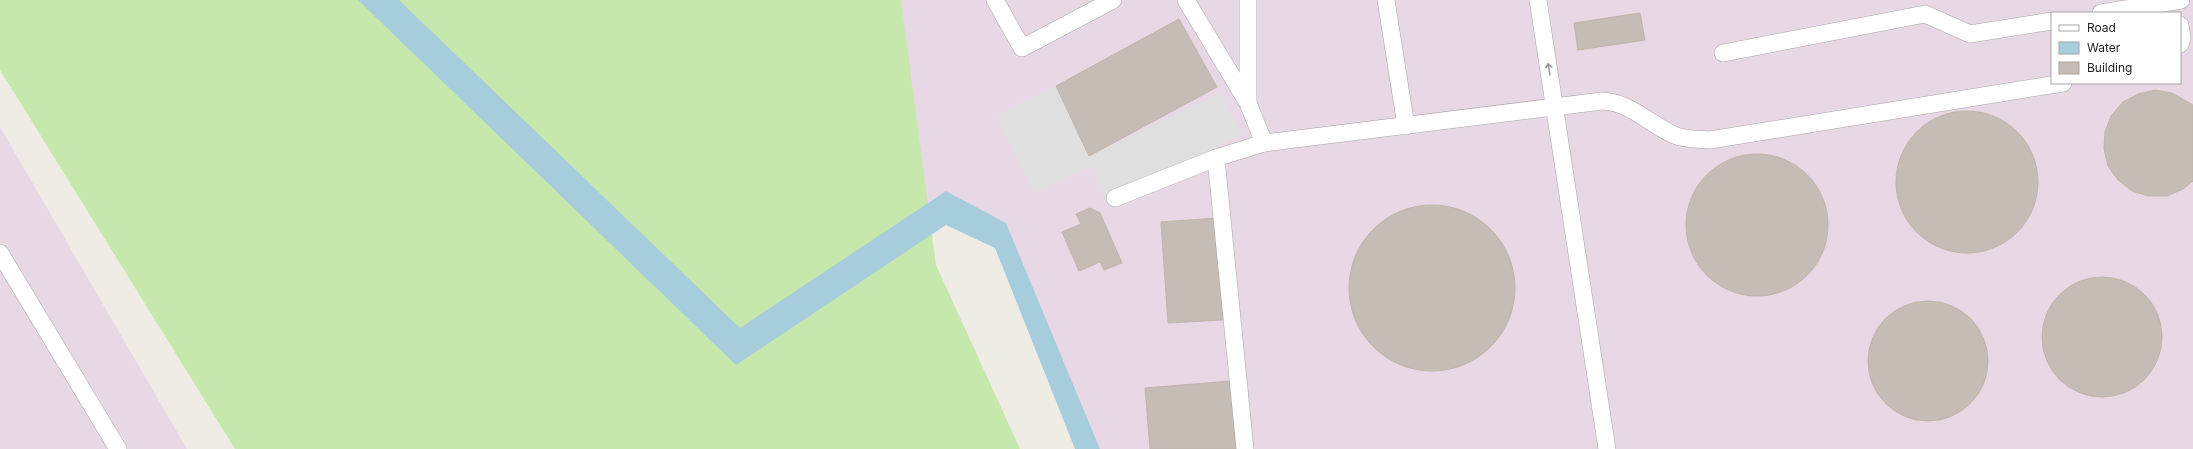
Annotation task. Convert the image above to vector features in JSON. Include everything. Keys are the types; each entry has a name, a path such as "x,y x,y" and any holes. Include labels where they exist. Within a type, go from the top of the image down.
{"lane":[{"path":"995,0 1022,48 1113,0"},
{"path":"1186,0 1248,103 1264,143"},
{"path":"1248,0 1248,103"},
{"path":"1386,0 1406,126"},
{"path":"1538,0 1607,449"},
{"path":"2109,12 2178,3"},
{"path":"1724,53 1925,14 1970,34 2051,21"},
{"path":"1115,198 1216,158 1264,143 1602,101 1614,101 1674,136 1710,140 2057,84"},
{"path":"1216,158 1245,449"},
{"path":"0,253 118,449"}],"shaded area":[{"path":"399,0 2193,0 2193,449 1100,449 1006,223 946,191 740,328"},
{"path":"1056,86 1089,156 1221,93 1242,135 1107,200 1091,166 1034,193 996,115"},
{"path":"0,127 187,449 0,449"}],"green space":[{"path":"0,0 901,0 936,265 1020,449 235,449 0,70"}],"water":[{"path":"358,0 399,0 740,328 946,191 1006,223 1100,449 1075,449 995,248 946,225 736,365"}],"building":[{"path":"1640,13 1645,40 1578,50 1574,23"},
{"path":"1179,19 1217,87 1089,156 1056,86"},
{"path":"2155,90 2172,93 2193,105 2193,181 2183,189 2167,196 2149,196 2132,191 2118,180 2108,166 2104,149 2105,132 2111,116 2123,102 2138,94"},
{"path":"1967,111 1987,114 1994,117 2012,127 2022,137 2035,162 2038,182 2035,202 2032,209 2022,227 2012,237 1987,250 1967,253 1947,250 1940,247 1922,237 1912,227 1899,202 1896,182 1899,162 1902,155 1912,137 1922,127 1947,114"},
{"path":"1757,154 1777,157 1784,160 1802,170 1812,180 1825,205 1828,225 1825,245 1822,252 1812,270 1802,280 1777,293 1757,296 1737,293 1730,290 1712,280 1702,270 1689,245 1686,225 1689,205 1692,198 1702,180 1712,170 1737,157"},
{"path":"1424,205 1440,205 1464,211 1491,229 1509,256 1514,272 1514,304 1509,320 1491,347 1478,357 1456,368 1440,371 1424,371 1400,365 1379,352 1368,341 1355,320 1352,312 1349,296 1349,280 1355,256 1368,235 1379,224 1400,211 1408,208"},
{"path":"1090,208 1100,213 1122,263 1104,270 1100,262 1079,271 1062,232 1081,224 1076,214"},
{"path":"1217,218 1223,320 1168,323 1161,222"},
{"path":"2102,277 2114,278 2125,282 2135,287 2144,295 2152,304 2157,314 2161,325 2161,349 2157,360 2152,370 2144,379 2135,387 2125,392 2114,396 2102,397 2090,396 2079,392 2069,387 2060,379 2052,370 2047,360 2043,349 2042,337 2043,325 2047,314 2052,304 2060,295 2069,287 2079,282 2090,278"},
{"path":"1928,301 1940,302 1951,306 1961,311 1970,319 1978,328 1983,338 1987,349 1987,373 1983,384 1978,394 1970,403 1961,411 1951,416 1940,420 1928,421 1916,420 1905,416 1895,411 1886,403 1878,394 1873,384 1869,373 1868,361 1869,349 1873,338 1878,328 1886,319 1895,311 1905,306 1916,302"},
{"path":"1231,381 1236,449 1150,449 1145,388"}]}
